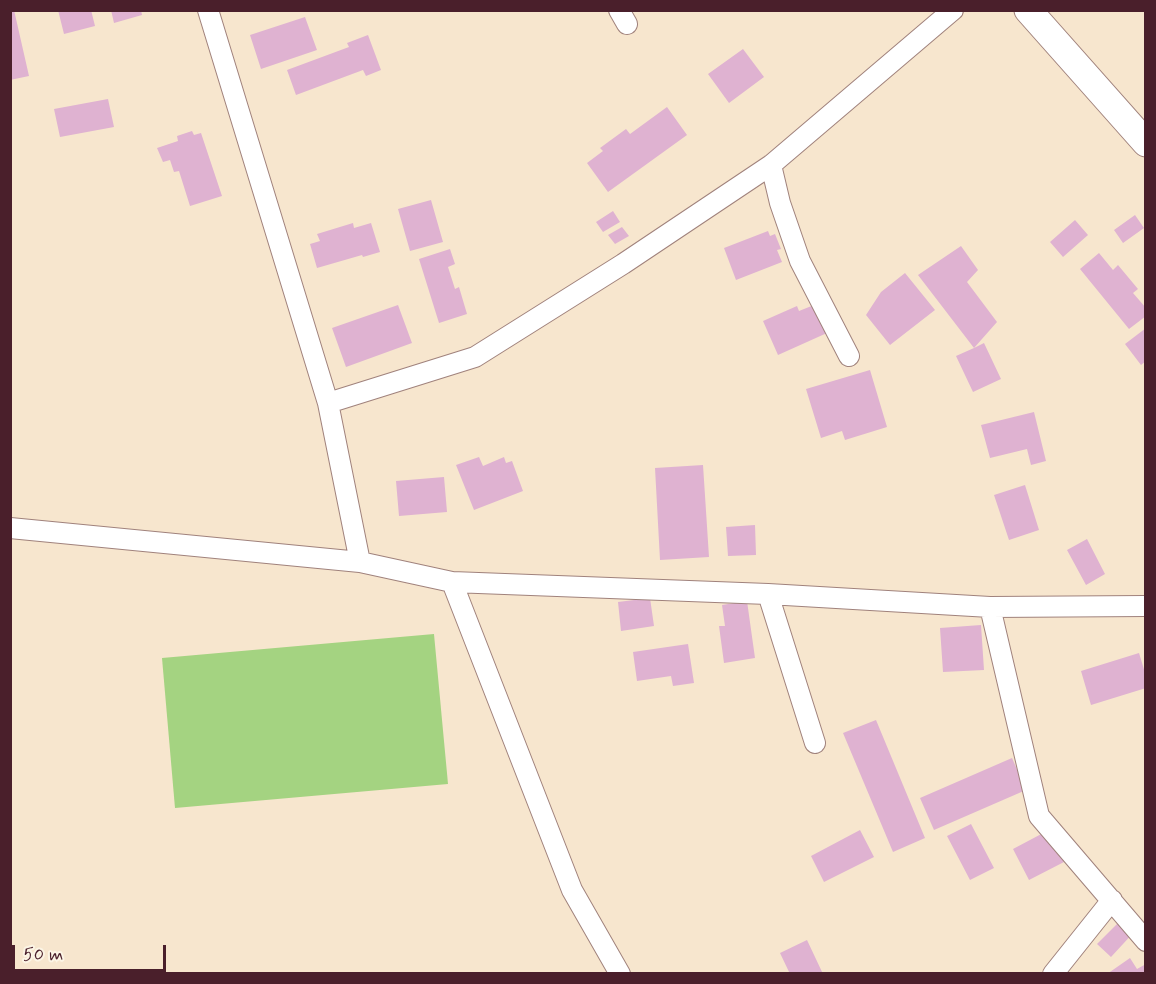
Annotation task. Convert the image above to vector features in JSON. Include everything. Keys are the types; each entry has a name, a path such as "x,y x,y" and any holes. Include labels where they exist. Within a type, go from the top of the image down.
{"main road":[{"path":"1028,10 1146,143"}],"street":[{"path":"208,10 328,403 360,562"},
{"path":"328,403 475,357 623,264 771,165 953,10"},
{"path":"771,165 780,203 800,261 849,356"},
{"path":"10,528 360,562 452,582 768,594 990,607 1146,606"},
{"path":"452,582 572,890 620,974"},
{"path":"768,594 815,743"},
{"path":"990,607 1039,816 1146,941"},
{"path":"1053,974 1112,900"}],"green space":[{"path":"434,634 448,784 175,808 162,658"}],"building":[{"path":"10,10 14,10 29,76 10,80"},
{"path":"58,10 91,10 95,26 64,34"},
{"path":"111,10 141,10 142,15 114,23"},
{"path":"305,17 317,50 261,69 250,35"},
{"path":"368,35 381,70 366,76 363,70 296,95 287,70 349,47 347,43"},
{"path":"743,49 764,77 729,103 708,74"},
{"path":"108,99 114,127 60,137 54,109"},
{"path":"667,107 687,135 608,192 587,163 603,151 600,148 626,129 630,134"},
{"path":"192,131 194,135 201,133 222,196 190,206 179,171 174,172 170,160 163,162 157,148 178,141 177,136"},
{"path":"431,200 443,242 410,251 398,209"},
{"path":"613,211 620,222 603,232 596,222"},
{"path":"1135,215 1144,228 1123,243 1114,230"},
{"path":"1075,220 1088,235 1063,257 1050,242"},
{"path":"353,223 354,228 371,223 380,252 317,268 310,244 320,241 317,234"},
{"path":"622,227 629,236 615,244 608,235"},
{"path":"768,231 770,236 775,234 781,249 777,250 782,262 736,280 724,248"},
{"path":"961,246 978,270 967,282 997,322 974,348 918,275"},
{"path":"450,249 455,264 448,267 455,289 459,287 467,314 439,323 419,259"},
{"path":"1099,253 1113,270 1118,265 1138,289 1133,293 1146,308 1146,316 1129,329 1080,269"},
{"path":"905,273 935,310 890,345 866,315 881,292"},
{"path":"398,305 412,343 346,367 332,328"},
{"path":"814,305 827,333 778,355 763,321 797,306 799,311"},
{"path":"1146,328 1146,361 1141,365 1125,344"},
{"path":"984,343 1001,379 973,392 956,356"},
{"path":"870,370 887,427 845,440 842,431 821,438 806,389"},
{"path":"1034,412 1046,461 1031,465 1027,449 990,458 981,425"},
{"path":"479,457 483,466 504,457 506,463 512,461 523,491 474,510 456,465"},
{"path":"703,465 709,557 660,560 655,468"},
{"path":"444,477 447,512 399,516 396,481"},
{"path":"1025,485 1039,530 1009,540 994,495"},
{"path":"755,525 756,555 728,556 726,527"},
{"path":"1087,539 1105,574 1086,585 1067,550"},
{"path":"650,598 654,626 621,631 618,602"},
{"path":"747,601 755,658 724,663 719,626 725,626 722,605"},
{"path":"981,625 984,670 943,672 940,628"},
{"path":"688,644 694,683 673,686 671,676 637,681 633,652"},
{"path":"1139,653 1146,676 1146,688 1091,705 1081,671"},
{"path":"876,720 925,838 893,852 843,733"},
{"path":"1012,758 1026,790 934,830 920,798"},
{"path":"971,824 994,868 970,880 947,836"},
{"path":"860,830 874,857 824,882 811,856"},
{"path":"1047,831 1064,862 1029,880 1013,849"},
{"path":"1122,919 1135,931 1111,957 1097,944"},
{"path":"807,940 823,974 790,974 780,953"},
{"path":"1130,958 1137,969 1146,964 1146,974 1107,974"}]}
